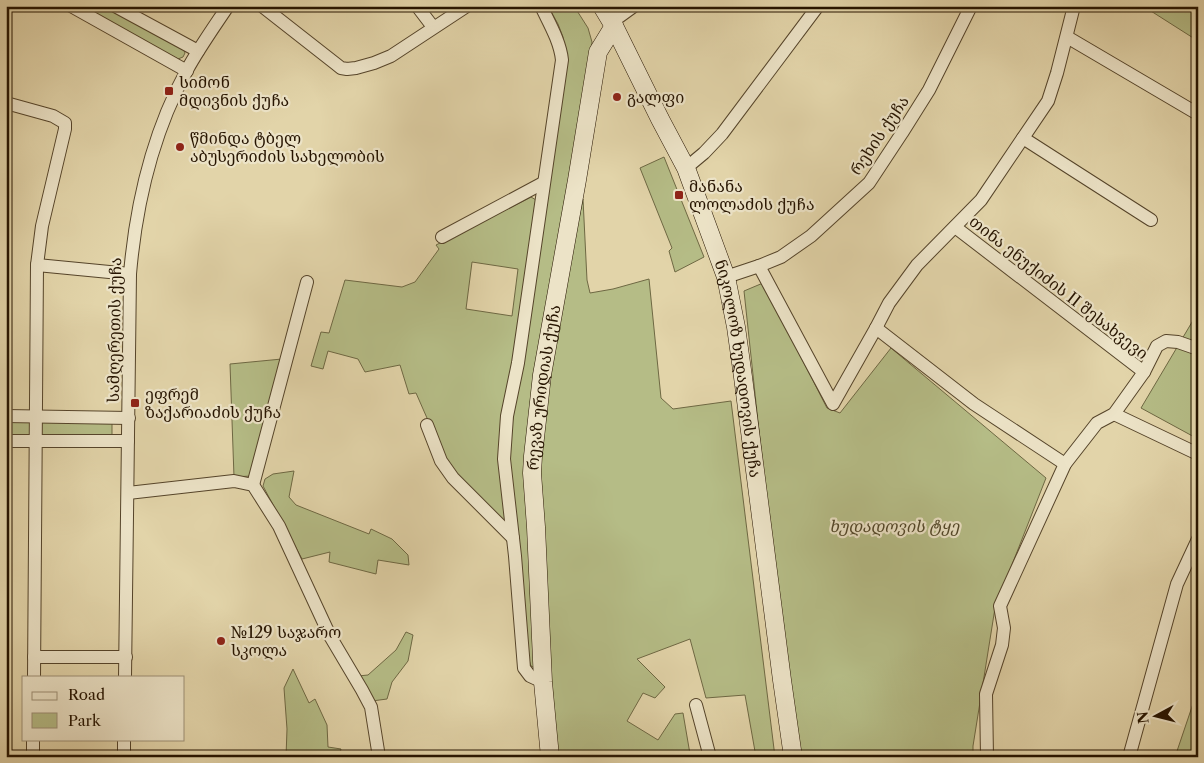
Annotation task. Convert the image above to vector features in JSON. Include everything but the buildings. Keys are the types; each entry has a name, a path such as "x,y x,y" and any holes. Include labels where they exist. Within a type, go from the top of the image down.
{"main road":[{"name":"ნიკოლოზ ხუდადოვის ქუჩა","path":"602,6 686,168 726,277 743,377 793,757"},
{"name":"რევაზ ურიდიას ქუჩა","path":"550,757 543,682 533,456 542,375 576,188 598,52 613,24"}],"street":[{"path":"71,6 187,71"},
{"path":"115,6 198,51"},
{"name":"სამღერეთის ქუჩა","path":"125,676 130,274 133,242 140,202 165,117 198,51 228,6"},
{"path":"262,6 341,68 347,69 374,63 392,56 466,6"},
{"path":"417,6 433,27"},
{"path":"541,6 558,42 562,60 518,363 507,416 504,459 524,668 530,676 543,682"},
{"path":"613,24 634,6"},
{"path":"686,168 722,134 818,6"},
{"name":"რეხის ქუჩა","path":"726,277 782,257 810,236 869,182 928,90 971,6"},
{"path":"759,266 833,404 889,303 917,264 981,200 1048,101 1058,73 1074,6"},
{"path":"1067,37 1198,114"},
{"path":"6,102 53,116 65,123 42,226 37,266 34,676"},
{"path":"1023,138 1151,220"},
{"path":"442,237 543,183"},
{"name":"თინა ენუქიძის II შესახვევი","path":"955,227 1144,372"},
{"path":"37,266 130,274"},
{"path":"253,485 306,282"},
{"path":"876,328 974,404 1066,464"},
{"path":"987,757 986,694 1002,645 1004,628 1000,606 1066,464 1097,423 1114,414 1144,372 1157,346 1166,341 1178,342 1198,349"},
{"path":"1114,414 1198,454"},
{"path":"6,416 129,418"},
{"path":"427,425 441,461 453,478 513,538"},
{"path":"6,441 128,441"},
{"path":"128,493 234,481 253,485 279,526 330,636 371,707 379,757"},
{"path":"1129,757 1177,584 1198,539"},
{"path":"34,657 126,657"},
{"path":"696,705 710,757"},
{"path":"33,757 34,740"},
{"path":"124,740 124,757"}],"green space":[{"path":"77,6 107,6 179,44 185,53 183,57 178,59"},
{"path":"548,6 574,6 588,28 592,42 585,108 528,457 537,669 531,666 529,660 508,451 566,61 563,37"},
{"path":"1143,6 1198,6 1198,41"},
{"path":"664,157 704,257 675,272 669,251 672,248 640,168"},
{"path":"531,197 536,200 505,420 509,526 459,481 445,459 416,393 409,394 400,365 365,372 358,359 328,351 323,369 311,366 321,332 329,333 345,280 402,287 415,282 439,249 436,245","holes":["472,262 518,269 512,316 466,309"]},
{"path":"583,199 587,280 590,293 649,279 661,398 673,409 731,401 775,757 756,757 745,695 706,698 690,639 637,659 665,687 655,698 643,693 627,721 658,740 675,714 683,713 690,754 683,757 556,757 537,465 556,322"},
{"name":"ხუდადოვის ტყე","path":"763,283 827,408 840,413 891,348 1046,478 995,608 973,746 973,757 794,757 744,291"},
{"path":"1198,312 1198,439 1141,408"},
{"path":"282,359 251,476 234,477 230,364"},
{"path":"6,419 112,419 112,437 6,437"},
{"path":"294,471 289,497 296,505 369,534 371,529 392,539 408,555 409,565 378,560 376,574 329,562 330,552 302,559 263,486 265,479 273,474"},
{"path":"406,632 413,635 408,661 392,682 387,699 372,701 358,676 368,675 396,650"},
{"path":"293,669 309,703 315,699 327,725 328,747 341,749 339,757 286,757 287,729 284,688"},
{"path":"1198,689 1198,757 1175,757"}],"place":[{"name":"სიმონ მდივნის ქუჩა","path":"169,91"},
{"name":"გალფი","path":"617,97"},
{"name":"წმინდა ტბელ აბუსერიძის სახელობის","path":"180,147"},
{"name":"მანანა ლოლაძის ქუჩა","path":"679,195"},
{"name":"ეფრემ ზაქარიაძის ქუჩა","path":"135,403"},
{"name":"№129 საჯარო სკოლა","path":"221,641"}]}
